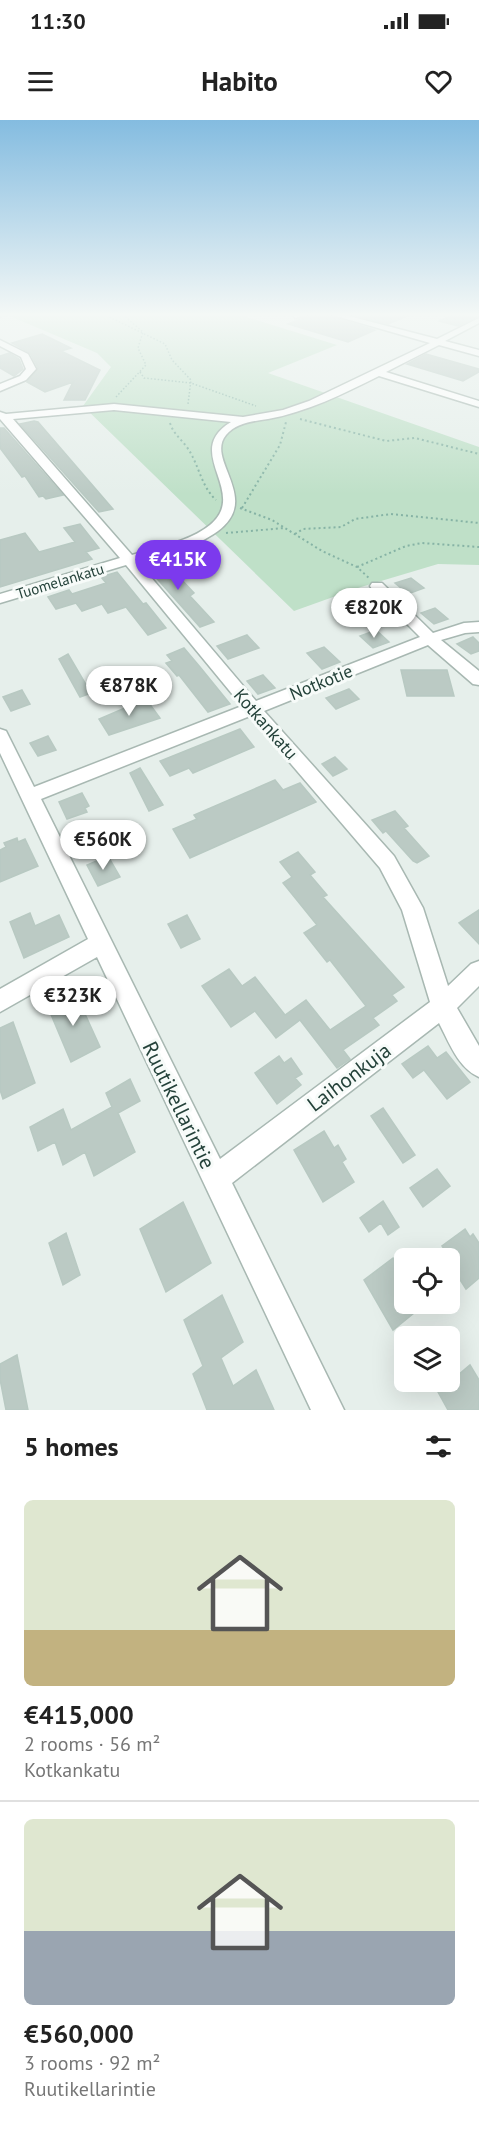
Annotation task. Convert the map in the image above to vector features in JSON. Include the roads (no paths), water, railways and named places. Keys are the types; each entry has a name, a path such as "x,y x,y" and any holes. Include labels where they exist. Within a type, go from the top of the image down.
{"street":[{"path":"0,388 26,374"},
{"path":"2,416 103,407 241,420 262,412 279,414 324,398 371,374"},
{"path":"382,374 479,404"},
{"name":"Kotkankatu","path":"2,416 129,560 253,709 355,824 399,881 412,908 443,1006 464,1047 479,1065"},
{"name":"Tuomelankatu","path":"0,599 129,560 206,534 218,527 235,506 215,447 219,435 241,420"},
{"path":"377,586 430,639 479,680"},
{"name":"Notkotie","path":"30,796 430,639 464,628 479,627"},
{"name":"Ruutikellarintie","path":"0,735 328,1410"},
{"path":"0,1001 101,943"},
{"name":"Laihonkuja","path":"215,1179 443,1006 479,970"}]}
